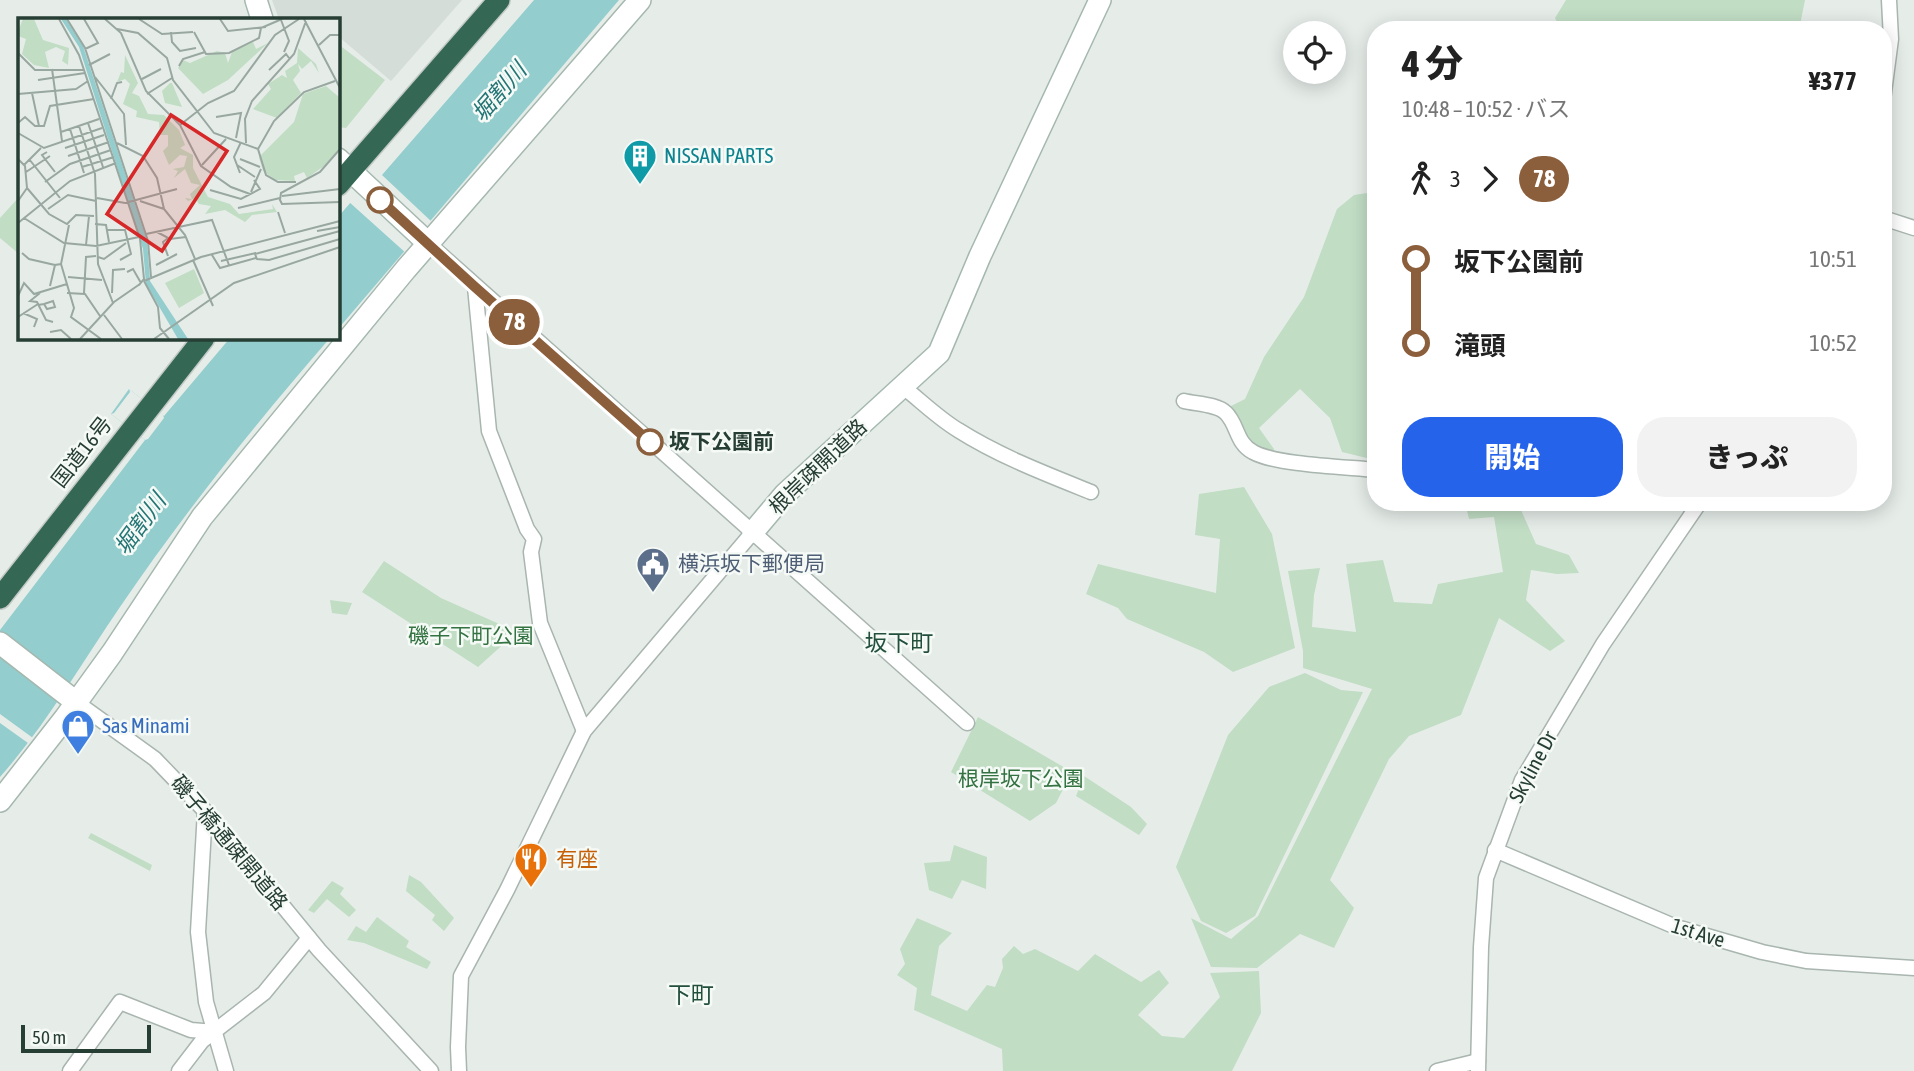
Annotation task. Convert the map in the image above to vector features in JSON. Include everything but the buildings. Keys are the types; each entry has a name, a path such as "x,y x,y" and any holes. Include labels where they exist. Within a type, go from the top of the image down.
{"highway":[{"path":"347,175 499,0"},
{"name":"国道16号","path":"0,598 202,340"}],"street":[{"path":"256,0 262,18"},
{"path":"0,801 71,697 112,653 202,517 293,403 425,241 640,0"},
{"name":"根岸疎開道路","path":"459,1071 461,976 507,890 584,731 785,494 939,353 1100,0"},
{"path":"1889,0 1890,21"},
{"path":"347,175 425,241 967,723"},
{"path":"1892,221 1914,228"},
{"path":"475,287 489,431 527,529 534,539 531,552 540,622 584,731"},
{"path":"902,386 971,438 1091,492"},
{"path":"1184,401 1212,406 1226,412 1242,444 1254,453 1286,461 1367,469"},
{"name":"Skyline Dr","path":"1478,1066 1486,878 1494,850 1522,780 1604,644 1694,511"},
{"name":"磯子橋通疎開道路","path":"0,643 155,759 205,811 309,938 431,1071"},
{"path":"205,811 198,932 206,1002 226,1071"},
{"name":"1st Ave","path":"1494,850 1676,928 1762,952 1806,961 1914,968"},
{"path":"179,1071 202,1041 264,993 309,938"},
{"path":"70,1071 120,1002 191,1030 215,1032"},
{"path":"1437,1071 1478,1066"}],"shaded area":[{"path":"272,0 462,0 391,81 340,38 340,18 279,18"}],"green space":[{"path":"1566,0 1805,0 1801,21 1556,21 1555,18"},
{"path":"340,46 385,80 346,128 340,127"},
{"path":"1367,193 1367,458 1342,452 1330,418 1300,389 1259,428 1274,449 1272,455 1248,444 1227,408 1245,399 1264,357 1304,297 1337,209 1354,195"},
{"path":"18,198 18,253 0,238 0,218"},
{"path":"1244,487 1272,534 1295,648 1233,672 1204,652 1127,619 1118,608 1086,594 1098,564 1216,593 1220,539 1195,535 1199,494"},
{"path":"1467,511 1521,511 1536,544 1569,555 1579,573 1557,574 1531,570 1526,600 1565,641 1550,651 1499,618 1461,715 1409,736 1389,759 1330,880 1354,908 1334,948 1300,934 1257,968 1211,967 1191,918 1231,939 1258,916 1372,689 1303,668 1303,651 1288,571 1320,568 1314,595 1312,627 1356,632 1346,564 1383,560 1394,602 1432,604 1438,584 1503,572 1494,517 1469,519"},
{"name":"磯子下町公園","path":"384,561 441,598 517,632 478,667 362,592"},
{"path":"330,600 352,603 347,615 332,613"},
{"path":"1305,673 1341,690 1363,692 1255,916 1226,933 1201,921 1176,867 1228,735 1269,687"},
{"name":"根岸坂下公園","path":"978,717 1072,772 1056,803 1030,821 951,772"},
{"path":"1084,776 1131,807 1147,824 1139,835 1076,796"},
{"path":"91,833 152,865 150,871 88,838"},
{"path":"954,845 987,857 986,889 962,880 952,899 929,890 924,863 950,861"},
{"path":"409,875 421,882 454,918 444,931 432,920 435,915 406,891"},
{"path":"332,881 344,888 340,894 356,910 349,917 327,899 314,913 308,910"},
{"path":"377,917 409,941 406,947 431,962 427,969 364,943 347,940 356,926 366,932"},
{"path":"917,918 952,933 939,946 931,995 967,1011 987,985 995,987 1003,968 1002,959 1014,946 1023,954 1035,949 1078,971 1095,954 1141,982 1159,970 1169,983 1138,1015 1162,1036 1184,1038 1220,997 1210,973 1259,971 1261,1013 1232,1071 1003,1071 1002,1049 914,1010 917,988 897,975 905,964 900,949"}],"water":[{"name":"堀割川","path":"527,0 619,0 340,327 340,215"},
{"name":"堀割川","path":"228,340 328,340 195,503 144,572 48,715 0,777 0,630 145,440 111,414 129,389 164,416"}],"pier":[{"path":"525,0 534,0 382,175 433,223 407,254 348,201"},
{"path":"129,389 163,415 164,418 148,439 145,440 111,414 130,392"},
{"path":"0,714 33,738 48,717 50,718 28,747 28,743 0,723"}],"bus line":[{"name":"78","path":"380,200 650,442"}],"place":[{"name":"NISSAN PARTS","path":"640,186"},
{"name":"坂下公園前","path":"650,442"},
{"name":"横浜坂下郵便局","path":"653,594"},
{"name":"Sas Minami","path":"78,756"},
{"name":"有座","path":"531,889"}],"district":[{"name":"坂下町","path":"899,643"},
{"name":"下町","path":"691,995"}]}
